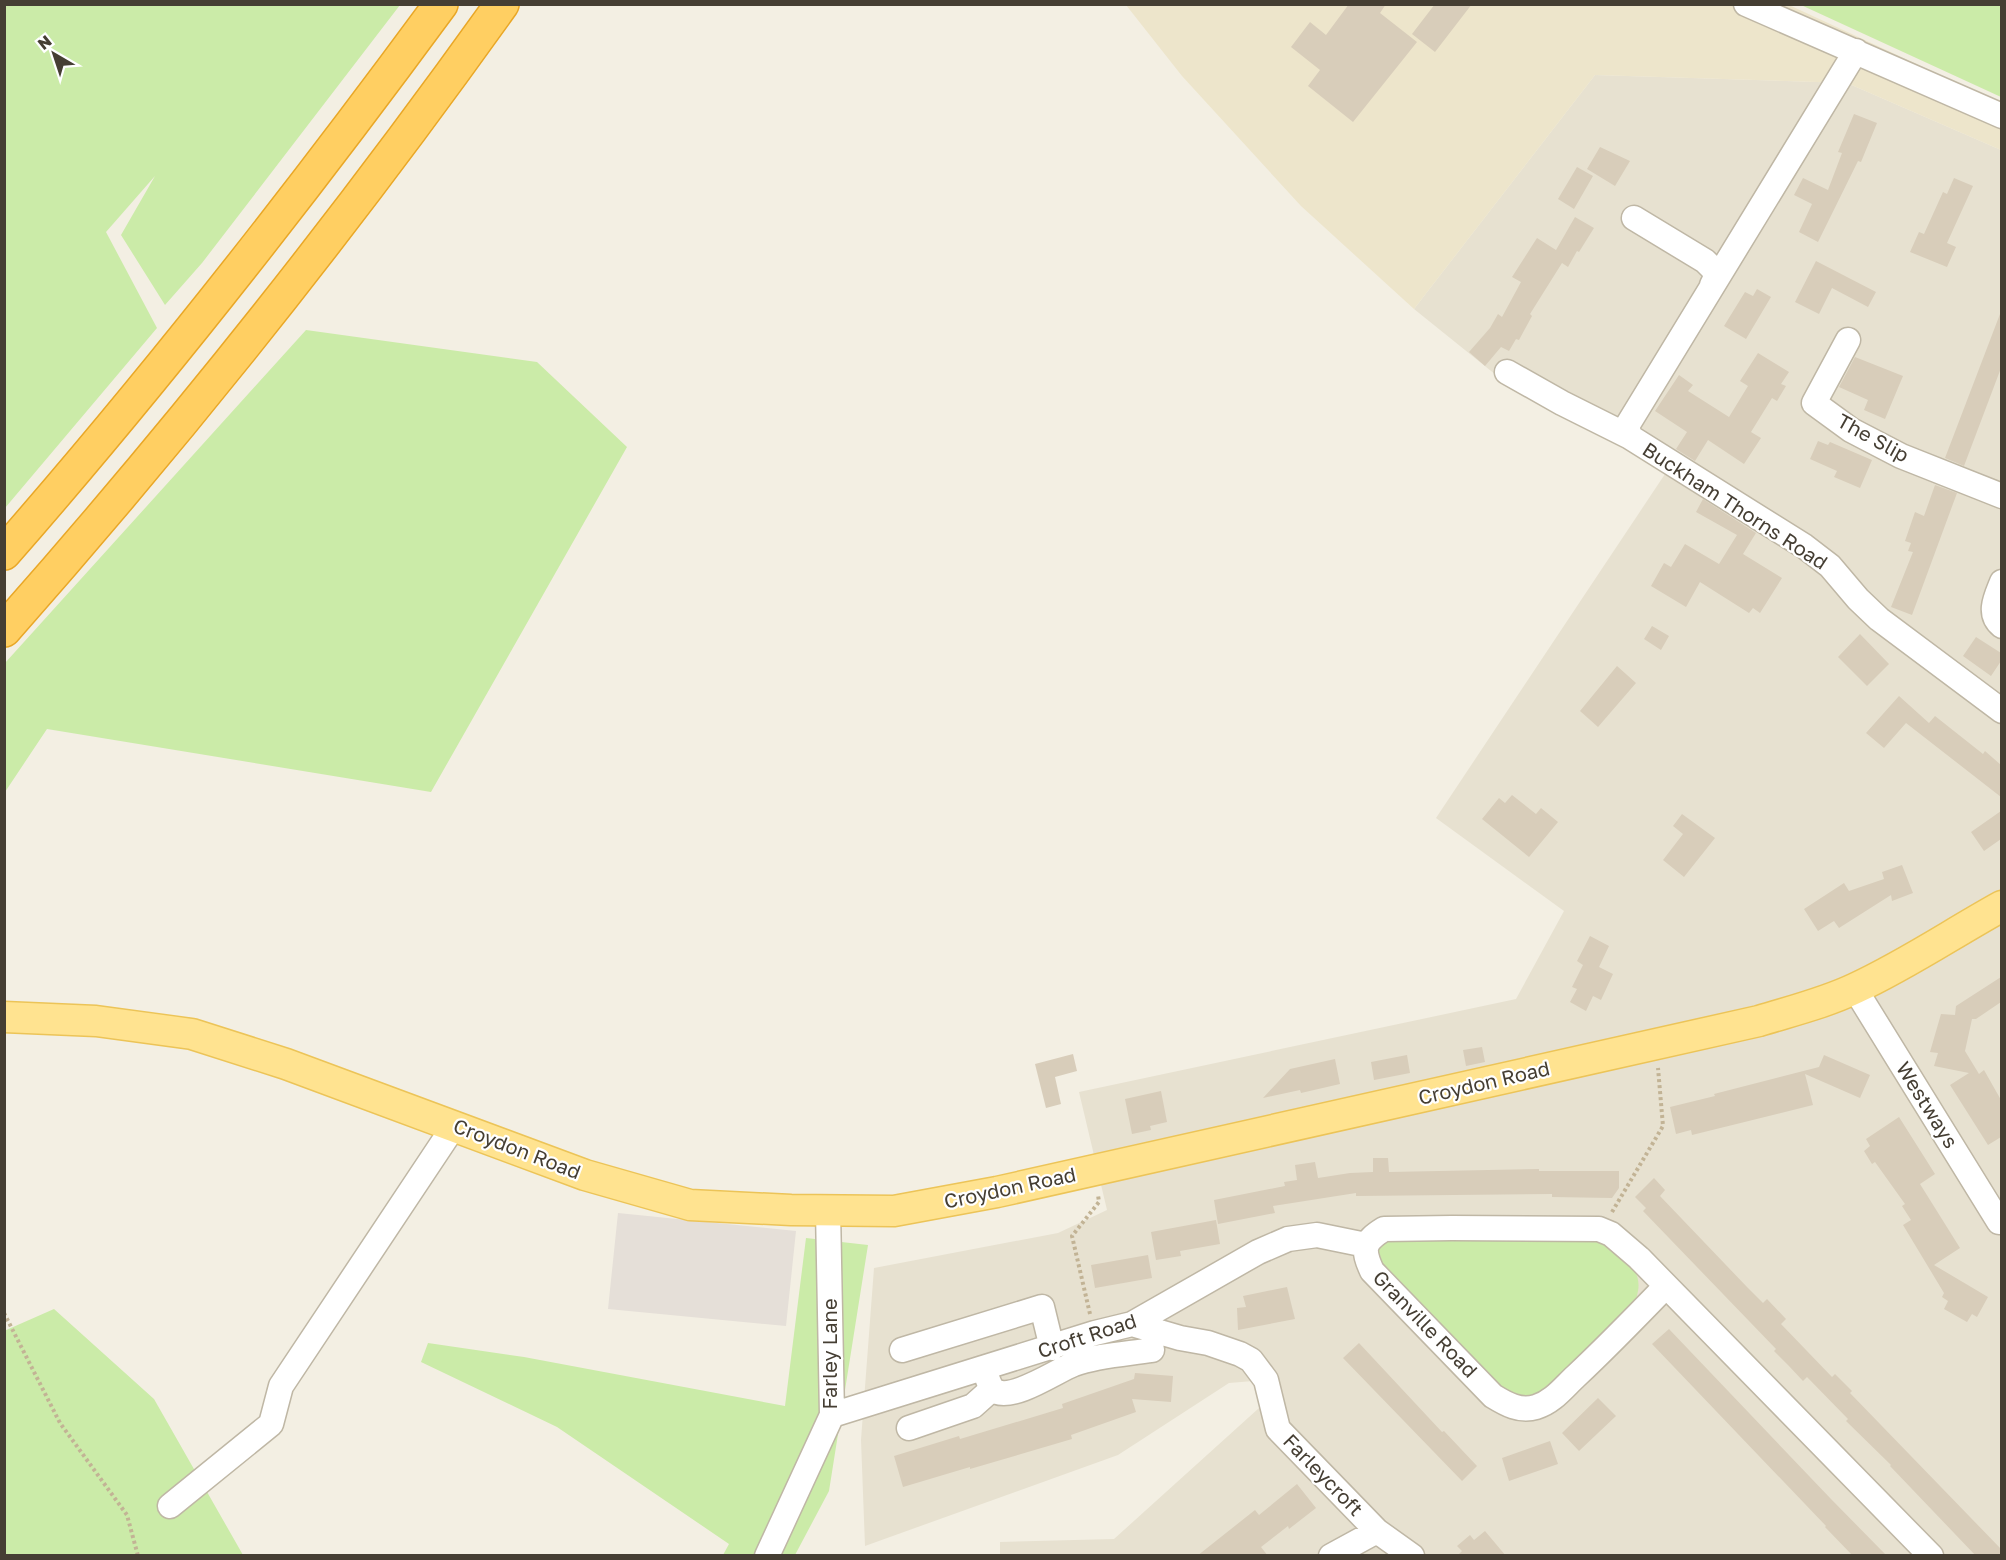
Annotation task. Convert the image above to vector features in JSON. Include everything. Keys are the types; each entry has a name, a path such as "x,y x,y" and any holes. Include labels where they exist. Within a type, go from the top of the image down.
{"highway":[{"path":"4,553 119,419 248,259 441,4"},
{"path":"4,630 110,508 246,342 378,173 502,4"}],"main road":[{"name":"Croydon Road","path":"4,1017 96,1021 192,1034 286,1064 585,1175 690,1205 894,1211 997,1192 1759,1021 1855,989 2001,906"}],"street":[{"path":"1746,4 2001,116"},
{"name":"Buckham Thorns Road","path":"1856,51 1627,426 1630,437 1804,546 1830,566 1878,619 2001,711"},
{"path":"1634,218 1706,261 1716,276 1712,285"},
{"name":"The Slip","path":"1848,340 1814,403 1851,430 1901,456 2001,496"},
{"path":"1507,372 1630,437"},
{"path":"2001,582 1993,610 2001,626"},
{"name":"Westways","path":"1855,989 2000,1222"},
{"path":"170,1506 271,1424 281,1386 454,1125"},
{"name":"Farley Lane","path":"766,1556 832,1415 828,1210"},
{"name":"Granville Road","path":"1601,1230 1384,1229 1366,1245 1365,1256 1372,1272 1493,1396 1520,1409 1535,1408 1549,1402 1665,1287"},
{"path":"1601,1230 1619,1240 1931,1556"},
{"name":"Croft Road","path":"832,1415 988,1379 1052,1348 1095,1333 1132,1324 1258,1252 1288,1239 1317,1235 1366,1245"},
{"path":"902,1350 1042,1306 1052,1348"},
{"name":"Farleycroft","path":"1132,1324 1180,1338 1208,1343 1251,1360 1266,1380 1278,1429 1377,1531 1412,1556"},
{"path":"909,1428 973,1406 988,1379 999,1393 1013,1392 1074,1365 1100,1357 1152,1350"},
{"path":"1330,1556 1377,1531"}],"path":[{"path":"1601,1230 1663,1126 1656,1044"},
{"path":"1094,1170 1099,1202 1072,1236 1095,1333"},
{"path":"4,1313 60,1422 127,1515 138,1556"}],"shaded area":[{"path":"1126,5 1789,5 2001,103 2001,150 1847,83 1595,75 1414,309 1301,206 1182,76"},
{"path":"1595,75 1847,83 2001,150 2001,1555 1000,1555 1000,1542 1114,1539 1269,1399 1265,1380 1229,1383 1118,1455 865,1546 861,1440 874,1268 1058,1233 1107,1210 1079,1092 1516,999 1564,911 1436,818 1671,465 1501,379 1414,309"},
{"path":"618,1213 796,1231 786,1326 608,1309"}],"green space":[{"path":"5,4 400,5 202,263 165,305 121,235 155,176 106,232 157,328 5,508"},
{"path":"1801,5 2001,5 2001,97"},
{"path":"306,330 537,362 627,447 431,792 47,729 5,792 5,663"},
{"path":"806,1238 868,1245 829,1491 795,1555 723,1555 729,1544 557,1427 421,1362 428,1343 524,1357 785,1406"},
{"path":"1390,1239 1592,1239 1617,1252 1631,1265 1636,1273 1638,1293 1632,1310 1544,1392 1528,1397 1509,1396 1377,1265 1378,1249"},
{"path":"54,1309 154,1399 243,1555 5,1555 4,1331"}],"building":[{"path":"1349,4 1386,4 1380,13 1417,42 1353,122 1308,86 1320,70 1291,47 1310,22 1326,35"},
{"path":"1435,4 1472,4 1435,52 1412,34"},
{"path":"1854,114 1877,123 1861,162 1858,161 1818,242 1799,232 1812,204 1794,195 1803,178 1828,190 1842,153 1838,152"},
{"path":"1600,147 1630,161 1615,186 1587,169"},
{"path":"1577,167 1593,176 1574,209 1558,199"},
{"path":"1954,178 1973,186 1947,243 1956,247 1947,267 1910,252 1919,232 1924,234 1943,192 1947,194"},
{"path":"1575,217 1594,228 1568,267 1562,263 1530,314 1532,316 1519,340 1516,339 1509,351 1501,347 1485,366 1469,352 1490,328 1498,314 1502,317 1521,282 1512,277 1537,238 1556,250"},
{"path":"1816,261 1876,292 1868,307 1832,288 1819,314 1795,302"},
{"path":"1757,289 1771,297 1746,339 1724,326 1745,292 1753,296"},
{"path":"2000,314 2001,368 1964,466 1945,458"},
{"path":"1758,353 1789,372 1781,384 1786,386 1777,401 1772,398 1751,432 1761,438 1744,464 1708,440 1695,461 1676,449 1687,432 1655,411 1679,375 1693,385 1688,391 1729,417 1748,386 1740,381"},
{"path":"1855,357 1903,376 1885,419 1864,410 1868,400 1839,387"},
{"path":"1818,441 1828,445 1830,442 1872,460 1860,488 1834,477 1837,471 1810,459"},
{"path":"1935,485 1957,493 1912,615 1891,607 1913,552 1908,551 1911,543 1905,541 1915,512 1924,516"},
{"path":"1703,499 1756,533 1743,554 1782,578 1760,613 1753,608 1749,613 1700,582 1686,607 1651,586 1664,563 1671,567 1685,544 1719,564 1737,535 1696,512"},
{"path":"1652,626 1669,636 1661,650 1644,639"},
{"path":"1860,634 1889,664 1867,686 1838,657"},
{"path":"1976,637 2001,653 2001,661 1991,676 1963,656"},
{"path":"1617,666 1636,683 1598,727 1580,711"},
{"path":"1899,696 1929,723 1935,716 1983,754 1985,751 2001,765 2001,797 1906,723 1884,748 1866,733"},
{"path":"1512,795 1536,814 1541,808 1558,822 1529,857 1482,819 1499,798 1505,803"},
{"path":"2001,811 2001,839 1984,851 1971,832"},
{"path":"1682,814 1715,838 1684,877 1663,860 1683,834 1673,826"},
{"path":"1902,865 1913,893 1892,901 1891,895 1839,928 1834,921 1818,931 1804,909 1844,883 1849,891 1884,879 1882,872"},
{"path":"1590,936 1609,946 1599,967 1613,974 1601,1000 1593,996 1586,1011 1570,1002 1577,989 1572,987 1583,965 1577,961"},
{"path":"2001,977 2001,1002 1976,1019 1972,1019 1965,1051 1979,1074 1984,1070 2001,1100 2001,1137 1988,1145 1950,1085 1969,1073 1934,1066 1938,1053 1930,1052 1941,1014 1955,1015 1956,1006"},
{"path":"1482,1047 1485,1062 1466,1066 1463,1050"},
{"path":"1073,1054 1077,1071 1055,1077 1061,1104 1046,1108 1035,1064"},
{"path":"1407,1055 1410,1073 1374,1080 1371,1062"},
{"path":"1824,1055 1870,1075 1860,1098 1805,1074 1813,1105 1692,1135 1691,1130 1676,1134 1670,1107 1819,1067"},
{"path":"1335,1059 1340,1084 1301,1093 1300,1090 1263,1098 1290,1069"},
{"path":"1161,1091 1167,1122 1150,1126 1151,1130 1132,1134 1125,1099"},
{"path":"1899,1117 1935,1174 1920,1184 1960,1248 1934,1265 1988,1297 1977,1317 1972,1314 1967,1322 1944,1309 1948,1301 1942,1297 1944,1293 1903,1225 1911,1220 1902,1206 1905,1204 1875,1162 1872,1164 1864,1151 1870,1146 1866,1139"},
{"path":"1373,1158 1388,1158 1389,1172 1539,1169 1539,1171 1619,1171 1619,1188 1612,1198 1552,1197 1552,1194 1356,1196 1356,1193 1273,1206 1275,1213 1218,1224 1214,1200 1285,1186 1284,1182 1297,1180 1295,1165 1315,1162 1318,1178 1373,1172"},
{"path":"1654,1178 1665,1190 1660,1196 1763,1303 1767,1299 1786,1319 1781,1324 1832,1377 1835,1374 1852,1391 1850,1393 2001,1549 2001,1556 1976,1556 1891,1465 1846,1421 1848,1419 1807,1377 1803,1381 1774,1351 1776,1349 1643,1211 1646,1208 1635,1197"},
{"path":"1216,1220 1220,1244 1180,1251 1181,1256 1156,1260 1151,1232"},
{"path":"1148,1255 1152,1278 1095,1288 1091,1265"},
{"path":"1287,1287 1295,1319 1238,1330 1237,1308 1246,1307 1243,1296"},
{"path":"1669,1329 1887,1556 1853,1556 1825,1527 1652,1344"},
{"path":"1359,1343 1477,1466 1462,1481 1343,1358"},
{"path":"1135,1373 1173,1376 1171,1402 1132,1399 1136,1412 1071,1435 1072,1439 903,1487 894,1456 1063,1408 1062,1404 1134,1379"},
{"path":"1598,1398 1616,1416 1579,1451 1562,1433"},
{"path":"1550,1441 1558,1464 1509,1481 1502,1458"},
{"path":"1297,1484 1316,1508 1261,1547 1268,1556 1197,1556 1255,1510 1259,1515"},
{"path":"1485,1531 1506,1556 1457,1556 1462,1551 1457,1546 1470,1535 1474,1540"}]}
